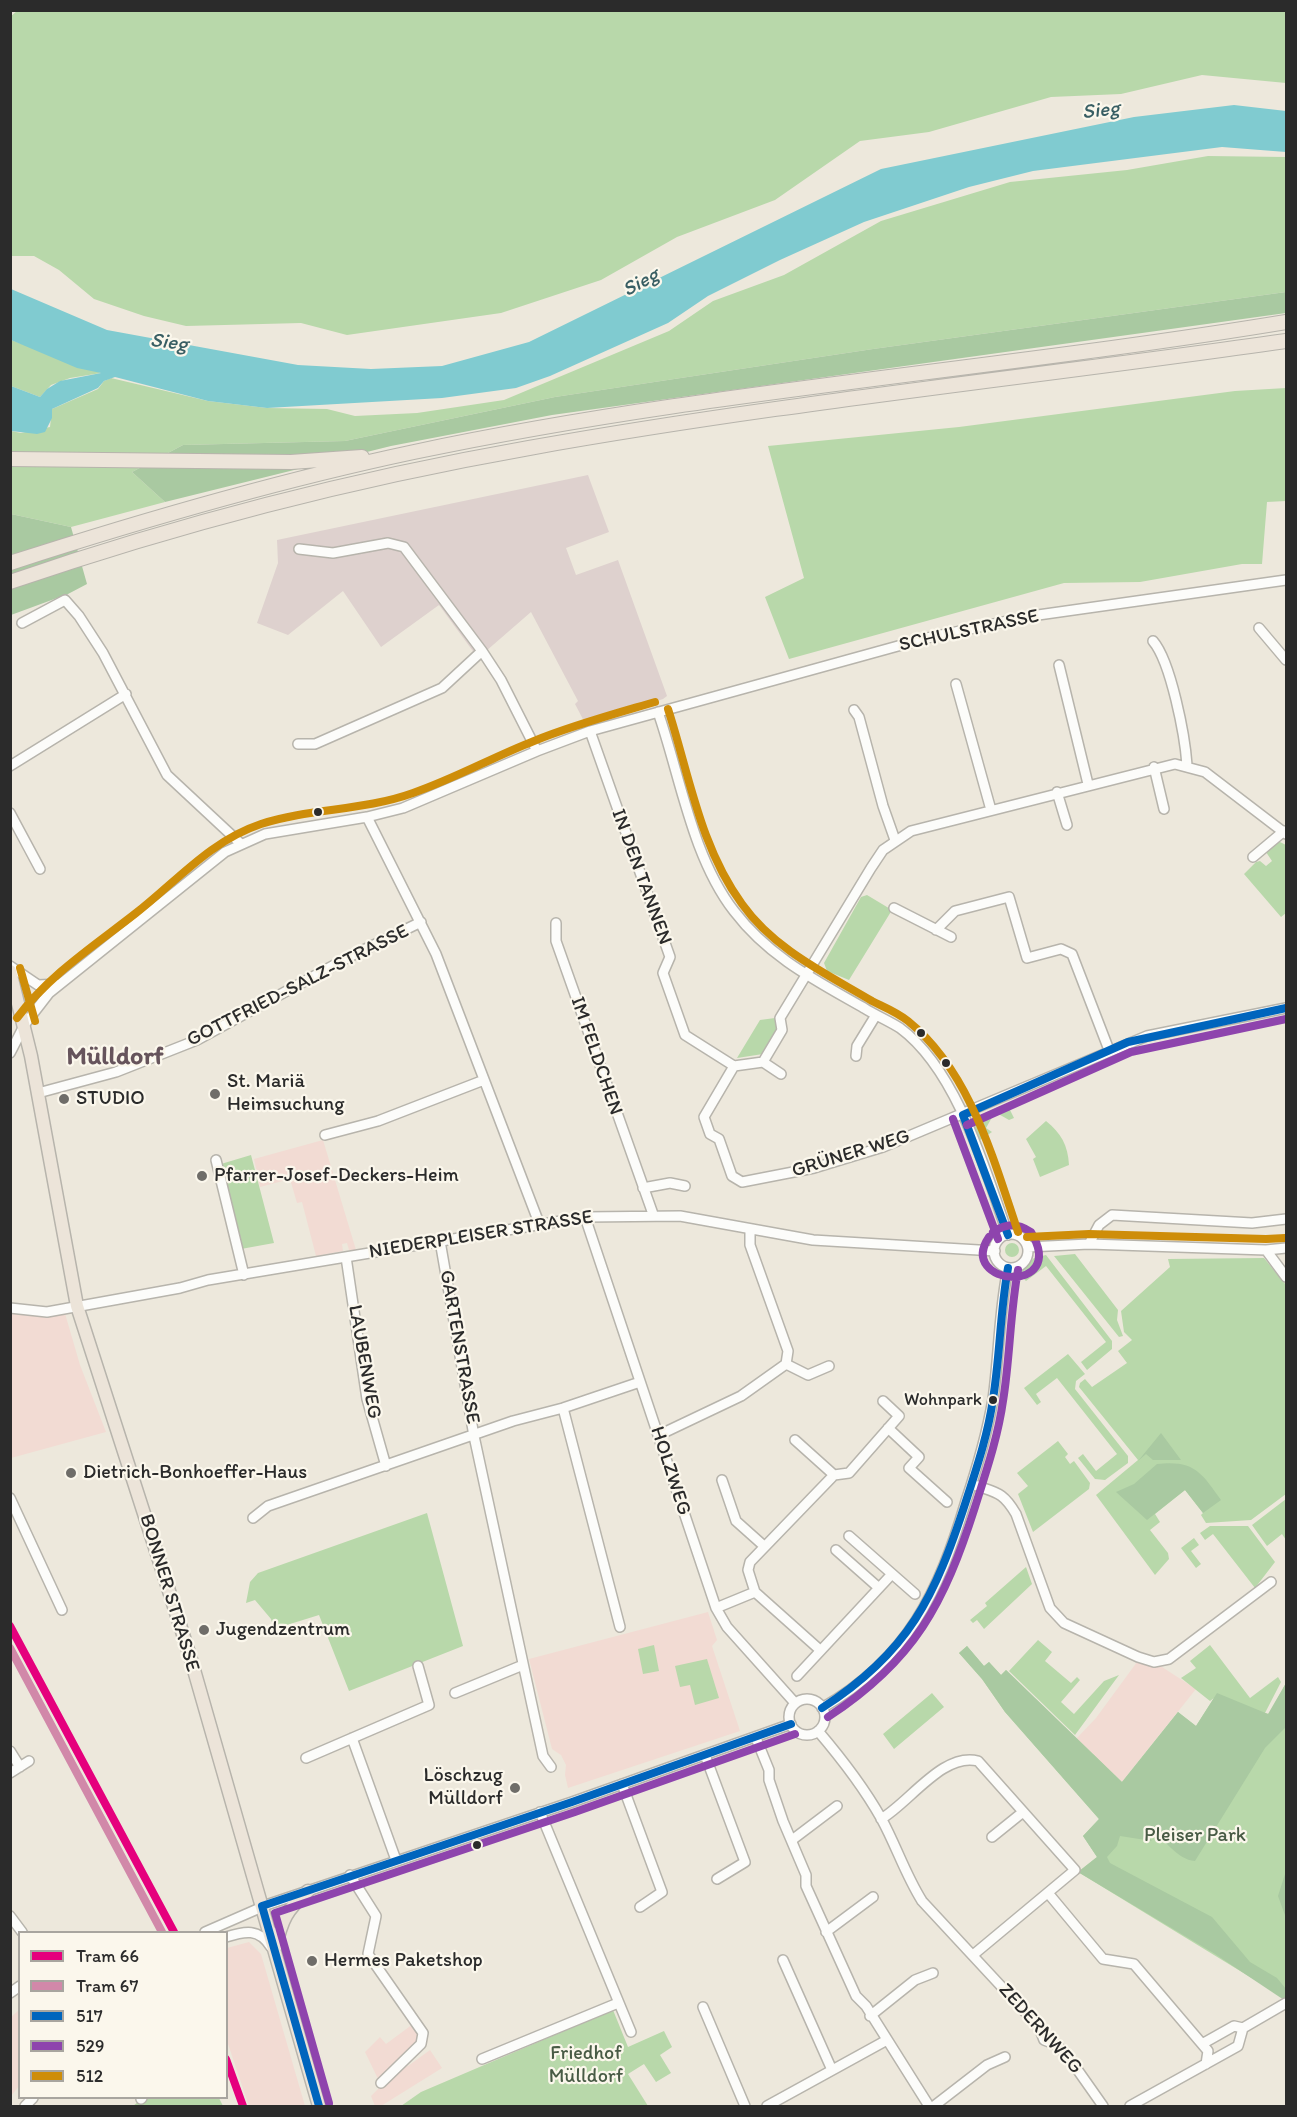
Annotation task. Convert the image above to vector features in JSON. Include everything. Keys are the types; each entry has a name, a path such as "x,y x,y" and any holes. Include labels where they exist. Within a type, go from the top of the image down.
{"highway":[{"path":"10,563 257,489 415,452 643,411 1090,352 1287,322"},
{"path":"10,582 96,553 266,505 411,471 530,448 787,409 1287,341"},
{"path":"10,459 291,462 415,452"}],"main road":[{"name":"BONNER STRASSE","path":"10,971 25,1024 77,1306 190,1656 319,2106"},
{"path":"275,1952 283,1918 292,1904 308,1891"}],"street":[{"path":"299,549 333,553 388,543 404,547 483,651 501,680 537,751"},
{"name":"SCHULSTRASSE","path":"10,1053 36,1007 59,984 145,919 202,869 241,844 265,834 367,818 424,800 537,751 590,732 927,638 1031,616 1287,580"},
{"path":"22,623 65,600 85,625 126,694 156,758 167,775 241,844"},
{"path":"1259,628 1283,647 1287,660"},
{"path":"1154,641 1161,649 1171,685 1186,744 1186,765"},
{"path":"298,744 315,744 442,688 483,651"},
{"path":"1059,665 1088,784"},
{"path":"956,684 991,810"},
{"path":"10,766 126,694"},
{"path":"855,710 895,840"},
{"path":"658,712 693,824 721,890 733,910 765,946 807,977 899,1028 927,1053 939,1068 963,1115 1008,1235"},
{"name":"IN DEN TANNEN","path":"590,732 670,957 663,973 685,1035 734,1066"},
{"path":"763,1062 782,1030 780,1018 807,977 871,868 895,840 911,831 1154,767 1186,765 1205,772 1225,785 1285,832 1253,857"},
{"path":"1154,767 1164,809"},
{"path":"1057,792 1068,825"},
{"path":"10,813 40,869"},
{"path":"367,818 421,922 454,998 539,1222"},
{"path":"936,930 955,911 1009,897 1027,958 1061,949 1072,954 1109,1050"},
{"path":"894,908 951,937"},
{"name":"GOTTFRIED-SALZ-STRASSE","path":"38,1093 116,1072 197,1040 349,957 421,922"},
{"name":"IM FELDCHEN","path":"556,923 556,941 653,1214"},
{"path":"10,966 38,985 59,984"},
{"name":"GRÜNER WEG","path":"734,1066 704,1117 710,1134 719,1139 732,1176 735,1180 742,1182 824,1165 883,1147 963,1115 1109,1050 1147,1036 1287,1008"},
{"path":"856,1056 857,1047 876,1016"},
{"path":"734,1066 763,1062 781,1074"},
{"path":"325,1135 378,1121 484,1080"},
{"path":"216,1160 244,1275"},
{"path":"643,1188 670,1183 685,1186"},
{"name":"NIEDERPLEISER STRASSE","path":"10,1308 47,1312 539,1222 585,1217 653,1214 680,1216 813,1240 995,1251"},
{"path":"1089,1244 1099,1226 1112,1215 1252,1223 1287,1219"},
{"name":"HOLZWEG","path":"585,1217 716,1608 727,1627 795,1703"},
{"path":"659,1435 741,1396 786,1364 788,1352 750,1245 750,1229"},
{"path":"1008,1268 997,1260 995,1251 999,1241 1008,1235 1018,1236 1028,1247"},
{"name":"GARTENSTRASSE","path":"440,1241 474,1436 543,1756 551,1767"},
{"path":"1028,1247 1089,1244 1266,1250 1287,1248"},
{"path":"1008,1268 1023,1263 1028,1247"},
{"path":"1266,1250 1287,1277"},
{"name":"LAUBENWEG","path":"346,1257 367,1399 386,1466"},
{"path":"822,1708 880,1667 915,1625 936,1589 972,1484 991,1409 1008,1268"},
{"path":"786,1364 808,1375 829,1366"},
{"path":"253,1518 268,1506 513,1421 562,1408 640,1382"},
{"path":"820,1650 755,1592 748,1566 764,1546 834,1475 849,1473 899,1416 883,1401"},
{"path":"562,1408 620,1627"},
{"path":"888,1428 919,1457 909,1468 947,1502"},
{"path":"795,1440 834,1475"},
{"path":"722,1480 736,1521 764,1546"},
{"path":"972,1484 1002,1494 1010,1502 1050,1608 1064,1623 1138,1657 1155,1662 1169,1659 1271,1582"},
{"path":"10,1498 62,1610"},
{"path":"849,1536 915,1594"},
{"path":"836,1550 879,1588"},
{"path":"797,1676 892,1574"},
{"path":"716,1608 755,1592"},
{"path":"454,1693 523,1665"},
{"path":"306,1758 429,1705 418,1666"},
{"path":"810,1699 822,1708 824,1720 818,1731 805,1734 791,1724 790,1712 795,1703 810,1699"},
{"path":"207,1931 262,1906 756,1738 791,1724"},
{"name":"ZEDERNWEG","path":"818,1731 847,1766 881,1819 903,1862 908,1880 922,1901 1039,2027 1044,2040 1056,2044 1072,2062 1103,2106"},
{"path":"352,1738 396,1860"},
{"path":"756,1738 806,1875 806,1886 856,1996 866,2006 870,2016 929,2106"},
{"path":"10,1751 20,1767"},
{"path":"705,1755 745,1862 717,1879"},
{"path":"881,1819 947,1765 966,1758 978,1761 1075,1870 974,1955"},
{"path":"10,1773 29,1761"},
{"path":"622,1784 662,1892 640,1907"},
{"path":"792,1840 837,1806"},
{"path":"540,1812 631,2032"},
{"path":"992,1837 1023,1812"},
{"path":"350,1875 376,1916 368,1954 423,2033 421,2044 381,2083"},
{"path":"1048,1893 1103,1959 1134,1964 1203,2044 1208,2051 1206,2064"},
{"path":"826,1932 873,1897"},
{"path":"10,1916 21,1931"},
{"path":"228,1937 251,1932 268,1941 275,1952"},
{"path":"783,1960 832,2070"},
{"path":"870,2016 915,1980 933,1973"},
{"path":"482,2059 618,2003"},
{"path":"1203,2044 1234,2026 1243,2028 1287,2003"},
{"path":"703,2007 745,2106"},
{"path":"1130,2106 1239,2046 1243,2028"},
{"path":"767,2106 887,2040"},
{"path":"934,2106 987,2065 1005,2057"}],"shaded area":[{"path":"588,475 609,532 566,548 576,575 618,560 667,696 663,699 586,725 575,704 578,701 531,612 478,658 439,605 381,647 343,591 288,635 257,623 278,563 277,540"},
{"path":"323,1140 356,1250 349,1250 347,1243 342,1244 343,1251 316,1256 302,1202 297,1203 290,1179 260,1187 254,1159"},
{"path":"64,1310 80,1365 106,1432 11,1458 11,1313 47,1317"},
{"path":"708,1612 717,1640 712,1646 740,1731 568,1788 565,1775 566,1765 561,1755 552,1749 529,1659"},
{"path":"1137,1662 1162,1667 1196,1689 1122,1782 1076,1739 1096,1718"},
{"path":"249,1942 261,1954 305,2106 249,2106 228,2044 228,1948"},
{"path":"18,2011 18,2087 11,2096 11,2017"},
{"path":"413,2024 421,2035 419,2041 379,2081 365,2052 380,2037 386,2044"},
{"path":"430,2050 442,2068 381,2106 375,2106 371,2096 405,2062 408,2066"}],"green space":[{"path":"17,11 1286,11 1286,83 1202,75 1121,94 1051,97 929,132 860,141 775,200 677,237 601,280 501,313 347,335 301,323 186,326 144,316 94,299 59,270 34,256 11,256 10,17"},
{"path":"1208,156 1286,157 1286,292 873,349 555,397 345,441 183,445 132,472 165,502 71,527 11,514 11,431 21,433 50,427 52,409 98,389 104,381 111,378 208,401 267,408 327,409 355,416 417,413 504,400 669,331 713,301 784,275 881,221 1010,182 1127,170"},
{"path":"1286,292 1286,313 552,415 391,446 165,502 132,472 183,445 345,441 555,397 873,349"},
{"path":"11,340 101,373 70,378 51,385 40,397 11,386"},
{"path":"1286,388 1286,501 1267,502 1262,564 1242,564 1140,582 1064,583 789,659 765,597 804,578 768,446 959,427 1235,391"},
{"path":"11,514 71,527 87,584 68,594 11,615"},
{"path":"1278,841 1286,845 1286,913 1281,917 1244,874 1256,862 1260,861 1266,866 1272,861 1266,852"},
{"path":"867,895 892,910 849,980 827,971 824,963 861,897"},
{"path":"775,1018 777,1030 763,1054 737,1058 760,1020"},
{"path":"1000,1106 1010,1110 1014,1118 1009,1120 995,1112 986,1128 992,1132 980,1140 975,1127 977,1117"},
{"path":"1046,1121 1063,1140 1069,1165 1040,1177 1033,1159 1036,1157 1026,1139"},
{"path":"251,1155 274,1243 241,1249 221,1164"},
{"path":"1009,1243 1015,1243 1019,1250 1015,1257 1009,1257 1005,1253 1005,1247"},
{"path":"1075,1254 1118,1310 1117,1320 1123,1336 1119,1337 1054,1256"},
{"path":"1046,1255 1112,1341 1112,1349 1087,1370 1081,1362 1106,1342 1046,1266 1026,1281 1019,1274 1034,1258"},
{"path":"1264,1258 1286,1285 1286,1494 1251,1520 1206,1523 1201,1515 1203,1513 1185,1490 1155,1514 1160,1522 1150,1530 1168,1553 1169,1559 1155,1575 1096,1495 1138,1460 1079,1387 1080,1383 1085,1379 1092,1387 1127,1363 1118,1351 1132,1340 1124,1332 1121,1311 1170,1267 1168,1259"},
{"path":"1068,1354 1085,1374 1076,1381 1075,1389 1128,1456 1128,1463 1105,1480 1095,1479 1078,1458 1083,1454 1096,1471 1117,1454 1057,1378 1036,1394 1041,1402 1037,1405 1024,1388"},
{"path":"1161,1433 1181,1460 1153,1460 1146,1454 1138,1461"},
{"path":"1058,1441 1068,1454 1065,1457 1070,1464 1074,1461 1090,1483 1089,1489 1033,1532 1018,1494 1028,1486 1017,1473"},
{"path":"1170,1463 1188,1466 1202,1475 1221,1500 1203,1513 1185,1490 1147,1520 1116,1492 1134,1484 1157,1464"},
{"path":"1286,1499 1286,1540 1282,1534 1267,1546 1252,1525"},
{"path":"427,1513 463,1646 349,1691 319,1615 274,1629 271,1619 255,1600 246,1603 250,1582 258,1573"},
{"path":"1210,1526 1248,1526 1275,1562 1255,1588 1213,1534 1205,1540 1200,1533"},
{"path":"1194,1538 1199,1545 1191,1551 1201,1564 1196,1568 1181,1548"},
{"path":"1026,1567 1032,1584 984,1629 977,1620 973,1623 970,1620 987,1606 985,1603"},
{"path":"1038,1640 1052,1652 1045,1661 1071,1683 1077,1677 1080,1680 1061,1702 1074,1714 1104,1681 1119,1675 1075,1735 1009,1671"},
{"path":"654,1645 659,1671 643,1674 638,1649"},
{"name":"Pleiser Park","path":"1210,1645 1250,1698 1278,1677 1281,1682 1265,1713 1269,1714 1286,1683 1286,1999 1078,1872 1097,1857 1083,1836 1099,1819 1005,1712 982,1679 959,1653 967,1646 984,1666 989,1662 1001,1675 1006,1670 1122,1782 1178,1712 1196,1726 1214,1698 1210,1701 1181,1678 1196,1668 1190,1661"},
{"name":"Pleiser Park","path":"967,1646 984,1666 989,1662 1001,1675 1006,1670 1122,1782 1178,1712 1196,1726 1217,1693 1268,1714 1286,1683 1286,1727 1265,1748 1195,1861 1182,1857 1149,1828 1145,1833 1152,1841 1120,1836 1117,1846 1107,1857 1110,1863 1212,1917 1250,1962 1277,1978 1286,1989 1286,1999 1284,2000 1215,1954 1078,1872 1097,1857 1083,1836 1099,1819 1005,1712 982,1679 959,1653"},
{"path":"707,1659 719,1698 695,1705 690,1685 680,1687 675,1666"},
{"path":"932,1693 944,1707 894,1749 883,1734"},
{"path":"1286,1871 1286,1918 1278,1896"},
{"name":"Friedhof Mülldorf","path":"613,2010 628,2047 664,2031 672,2047 660,2055 671,2073 656,2082 644,2064 628,2074 648,2106 401,2106 421,2092"},
{"path":"142,2099 220,2099 223,2106 133,2106"}],"water":[{"name":"Sieg","path":"1234,105 1286,111 1286,152 1222,147 1033,171 969,187 864,222 708,296 668,323 550,376 516,388 442,398 267,408 208,401 115,377 104,381 98,388 52,409 52,418 45,432 37,434 11,431 11,386 40,397 47,389 60,381 101,373 77,368 11,340 11,289 107,330 298,365 371,369 442,366 529,342 881,169 1134,117"}],"tram line":[{"name":"66","path":"10,1626 173,1931"},
{"name":"67","path":"10,1648 161,1931"},
{"name":"66","path":"228,2065 243,2106"}],"transit line":[{"name":"512","path":"17,1018 30,1002 73,961 136,913 210,851 243,831 280,819 394,799 443,781 549,735 655,702"},
{"name":"512","path":"668,709 706,834 716,859 742,904 769,934 801,959 899,1015 930,1041 948,1065 977,1117 1018,1232"},
{"name":"512","path":"20,968 35,1021"},
{"name":"517","path":"963,1115 1128,1042 1286,1008"},
{"name":"529","path":"967,1125 1131,1052 1286,1019"},
{"name":"517","path":"963,1115 1008,1235"},
{"name":"529","path":"953,1119 998,1239"},
{"name":"529","path":"989,1237 983,1253 987,1266 998,1274 1012,1277 1026,1275 1036,1267 1039,1253 1031,1232 1012,1225 993,1232"},
{"name":"512","path":"1027,1237 1089,1234 1285,1238"},
{"name":"517","path":"822,1708 877,1666 898,1643 915,1620 943,1566 982,1450 991,1412 1008,1268"},
{"name":"529","path":"828,1717 858,1696 905,1651 938,1601 951,1573 975,1507 998,1428 1018,1270"},
{"name":"517","path":"319,2106 262,1906 572,1802 791,1724"},
{"name":"529","path":"329,2103 275,1913 575,1812 795,1734"}],"place":[{"name":"St. Mariä Heimsuchung","path":"215,1094"},
{"name":"STUDIO","path":"64,1099"},
{"name":"Pfarrer-Josef-Deckers-Heim","path":"202,1176"},
{"name":"Wohnpark","path":"993,1400"},
{"name":"Dietrich-Bonhoeffer-Haus","path":"71,1473"},
{"name":"Jugendzentrum","path":"204,1630"},
{"name":"Löschzug Mülldorf","path":"515,1788"},
{"name":"Hermes Paketshop","path":"312,1961"}],"district":[{"name":"Mülldorf","path":"115,1057"}]}
